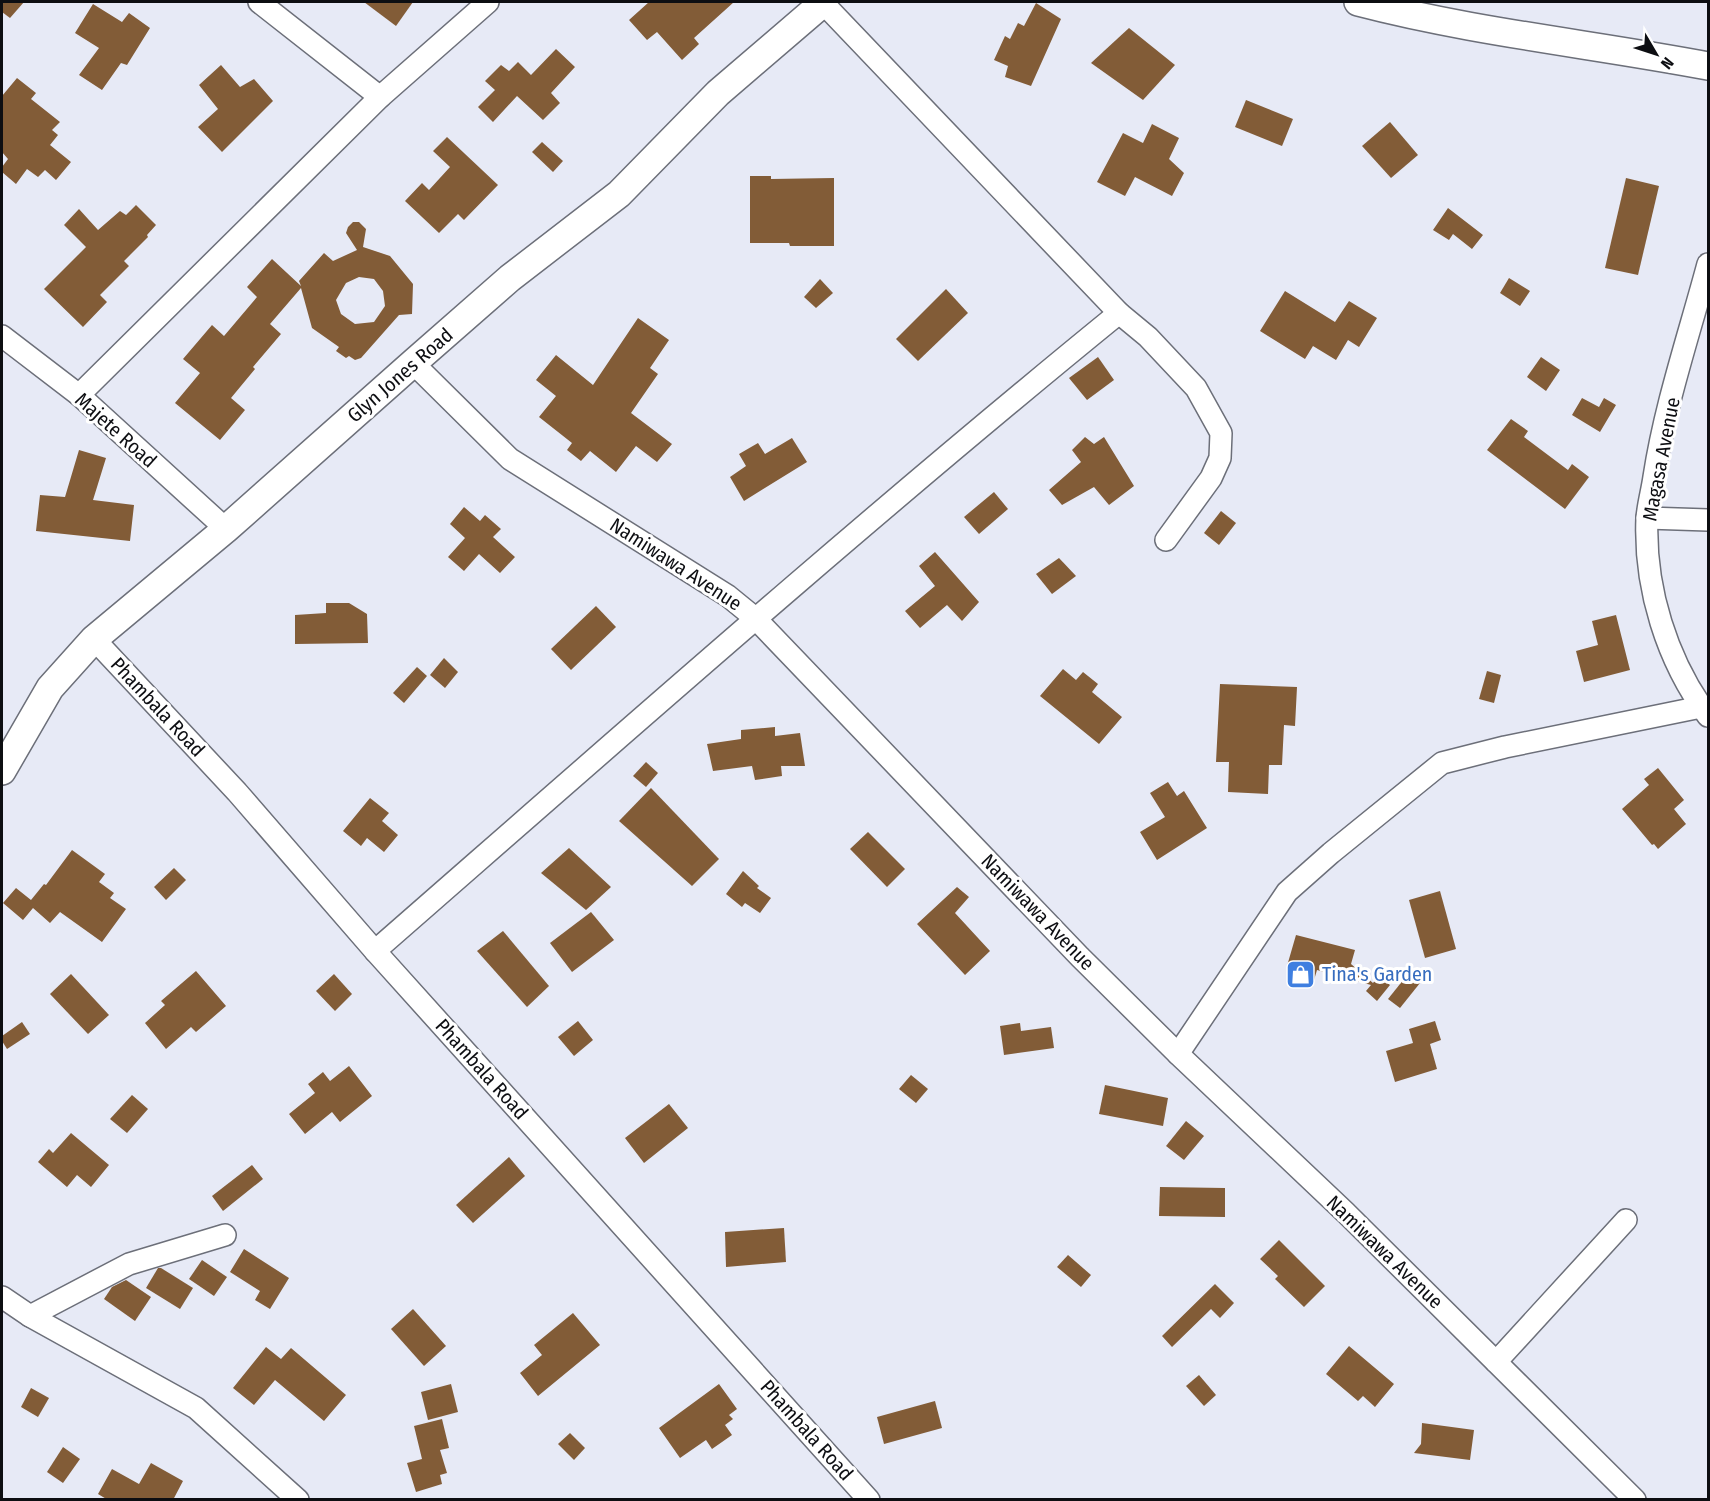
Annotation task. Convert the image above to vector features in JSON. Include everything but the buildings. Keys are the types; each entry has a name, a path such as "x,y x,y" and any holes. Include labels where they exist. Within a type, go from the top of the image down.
{"street":[{"path":"260,2 380,97"},
{"path":"79,395 380,97 488,2"},
{"path":"823,2 1119,313 1148,337 1196,388 1221,433 1220,458 1211,478 1166,540"},
{"name":"Glyn Jones Road","path":"2,771 50,688 94,639 226,529 510,278 619,194 718,93 823,2"},
{"path":"1358,2 1497,31 1708,66"},
{"name":"Magasa Avenue","path":"1705,712 1677,667 1663,630 1648,561 1647,518 1663,426 1708,264"},
{"path":"375,951 755,618 1119,313"},
{"name":"Majete Road","path":"2,336 79,395 226,529"},
{"name":"Namiwawa Avenue","path":"413,363 510,459 729,596 755,618 1080,957 1178,1054 1346,1213 1635,1500"},
{"path":"1647,518 1708,520"},
{"name":"Phambala Road","path":"94,639 237,792 375,951 869,1500"},
{"path":"1178,1054 1287,892 1331,853 1442,763 1505,747 1705,712"},
{"path":"1496,1362 1626,1220"},
{"path":"30,1316 129,1264 225,1235"},
{"path":"2,1297 30,1316 196,1408 298,1500"}],"place":[{"name":"Tina's Garden","path":"1301,974"}]}
